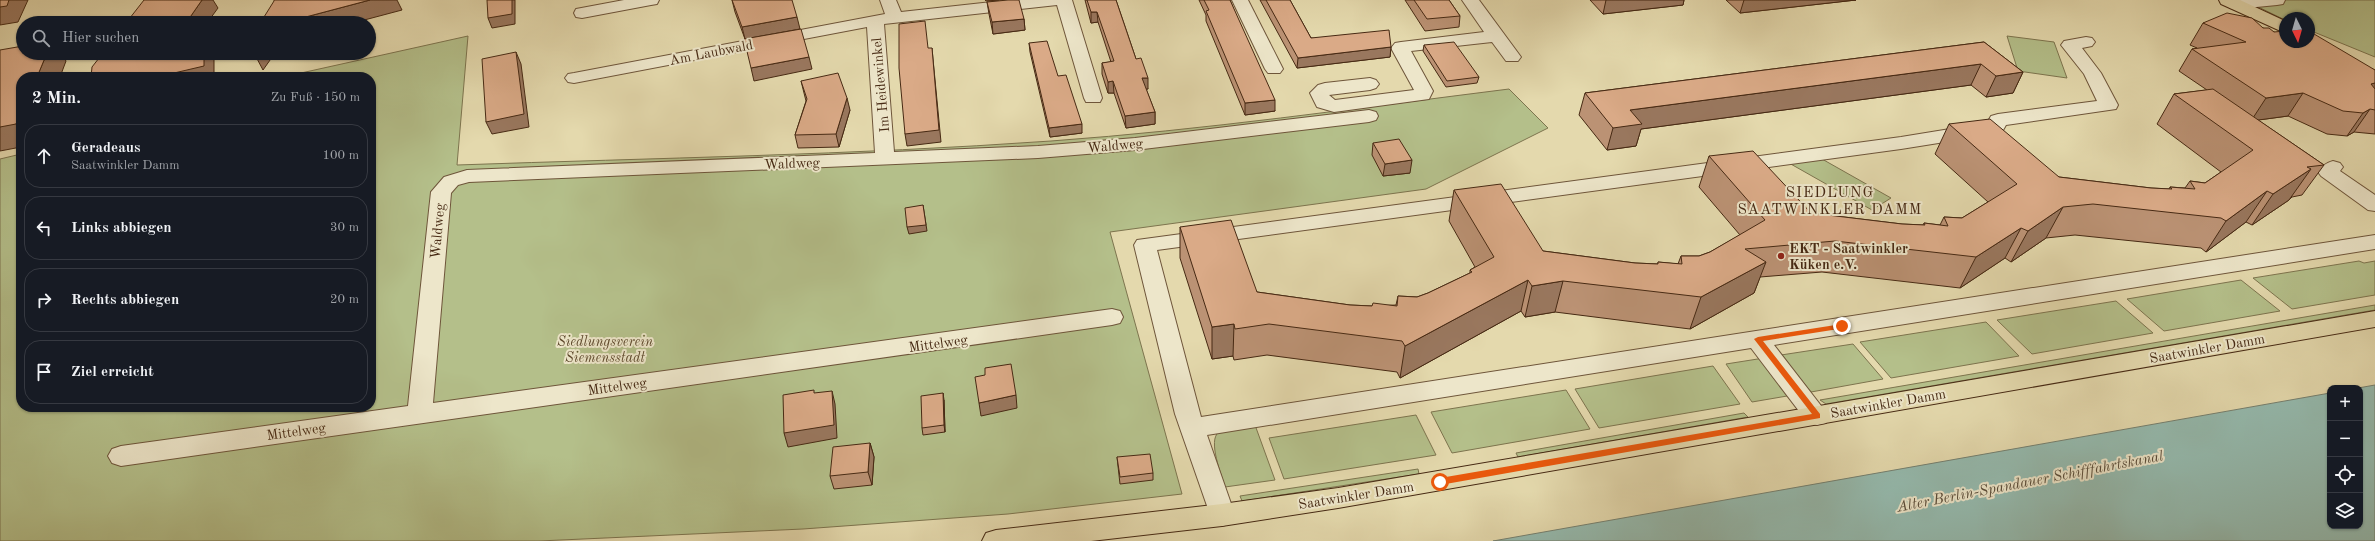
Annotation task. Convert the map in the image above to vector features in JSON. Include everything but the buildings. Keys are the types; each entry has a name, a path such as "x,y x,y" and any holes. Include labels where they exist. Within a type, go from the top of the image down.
{"main road":[{"path":"2232,2 2279,25"},
{"name":"Saatwinkler Damm","path":"996,541 1222,515 1440,482 2375,319"}],"street":[{"path":"582,12 652,0"},
{"path":"888,0 895,17 1056,0"},
{"path":"1064,0 1093,98"},
{"path":"1240,0 1274,69"},
{"path":"1470,0 1512,57"},
{"path":"2232,2 2277,0"},
{"name":"Am Laubwald","path":"574,78 895,17"},
{"name":"Im Heidewinkel","path":"875,20 886,155"},
{"path":"1370,84 1325,89 1319,93 1324,103 1334,106 1422,95 1424,91 1400,48 1401,47 1495,35"},
{"path":"1222,515 1192,428 1145,246 1901,143 1996,128 1998,120 2109,105 2092,73 2070,44 2086,42"},
{"name":"Waldweg","path":"420,413 441,192 451,181 468,176 1135,144 1369,116"},
{"path":"2333,167 2328,172 2375,205"},
{"path":"1192,428 2375,242"},
{"name":"Mittelweg","path":"122,456 420,413 1112,318"},
{"path":"1758,339 1817,416"}],"green space":[{"path":"2244,0 2375,0 2375,57 2315,32 2315,12 2279,12 2279,17"},
{"name":"Siedlungsverein Siemensstadt","path":"468,36 457,165 754,156 902,150 1051,141 1223,125 1509,89 1548,128 1426,189 1110,232 1182,494 1008,514 803,529 539,541 0,541 0,159 16,155 16,412 376,412 376,72 306,72 360,60 376,60 376,56"},
{"path":"2007,36 2054,42 2067,78 2018,71"},
{"path":"1822,159 1891,198 1872,210 1789,163"},
{"path":"2359,261 2364,263 2375,261 2375,295 2292,309 2253,278"},
{"path":"2241,280 2280,311 2164,331 2127,299"},
{"path":"2116,301 2153,333 2032,354 1997,320"},
{"path":"2375,305 2375,310 1826,404 1820,400"},
{"path":"1986,322 2019,356 1891,378 1860,342"},
{"path":"1853,344 1883,379 1811,392 1781,355"},
{"path":"1764,358 1793,395 1752,402 1726,364"},
{"path":"1713,366 1740,404 1599,428 1575,389"},
{"path":"1566,390 1590,429 1452,453 1431,412"},
{"path":"1744,413 1748,417 1518,457 1516,453"},
{"path":"1416,415 1436,455 1284,479 1269,438"},
{"path":"1255,425 1275,480 1225,487 1216,458 1214,442 1216,436 1219,432 1226,429"},
{"path":"1418,469 1419,474 1242,501 1240,496"}],"water":[{"name":"Alter Berlin-Spandauer Schifffahrtskanal","path":"2375,385 2375,541 1493,541 2327,394 2327,529 2363,529 2363,387"}],"place":[{"name":"EKT - Saatwinkler Küken e.V.","path":"1781,256"}],"district":[{"name":"SIEDLUNG SAATWINKLER DAMM","path":"1830,200"}],"route":[{"path":"1440,482 1817,416 1758,339 1842,326"}]}
